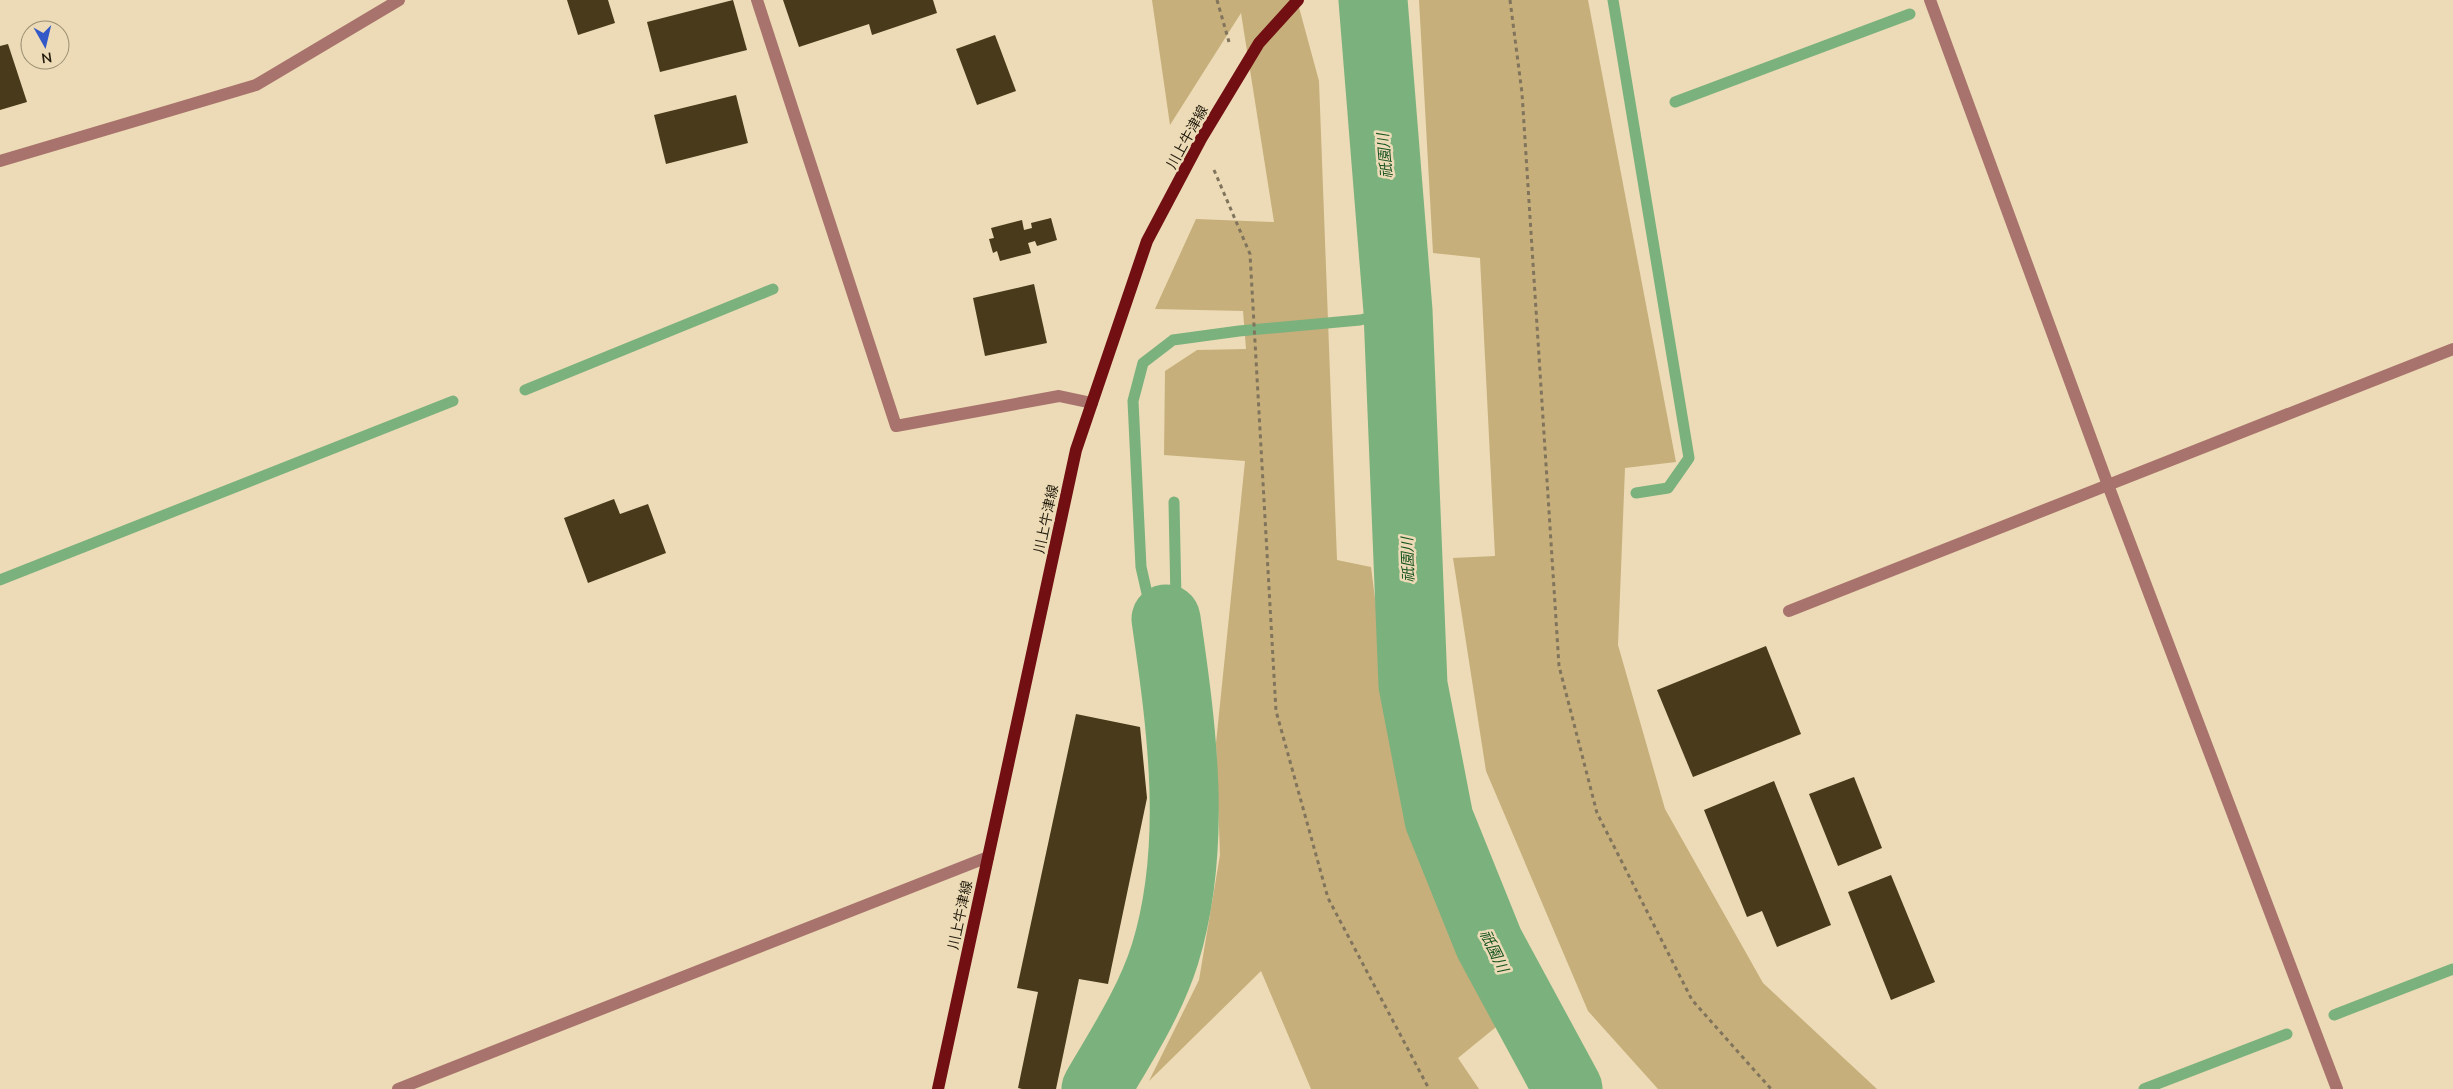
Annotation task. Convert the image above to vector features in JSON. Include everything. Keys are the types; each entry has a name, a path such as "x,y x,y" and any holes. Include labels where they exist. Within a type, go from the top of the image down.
{"main road":[{"name":"川上牛津線","path":"938,1089 1076,450 1148,241 1201,139 1259,43 1298,0"}],"street":[{"path":"0,161 256,85 399,0"},
{"path":"757,0 896,426 1059,396 1092,403"},
{"path":"1930,0 2108,486 2337,1089"},
{"path":"1789,611 2453,349"},
{"path":"398,1089 988,857"}],"path":[{"path":"1510,0 1523,102 1559,666 1597,813 1692,1000 1772,1089"},
{"path":"1201,139 1250,254 1276,712 1328,898 1430,1089"}],"shaded area":[{"path":"1152,0 1297,0 1319,81 1337,560 1371,567 1397,774 1496,1027 1458,1058 1479,1089 1311,1089 1261,971 1149,1081 1199,980 1220,855 1216,743 1245,461 1164,455 1165,371 1197,350 1246,349 1243,311 1155,309 1196,219 1274,222 1241,13 1170,125"},
{"path":"1419,0 1588,0 1676,462 1625,468 1618,645 1665,809 1763,983 1877,1089 1658,1089 1588,1011 1486,771 1453,558 1495,556 1480,258 1433,253"}],"building":[{"path":"567,0 608,0 615,23 578,35"},
{"path":"733,0 747,50 660,72 647,22"},
{"path":"783,0 933,0 937,13 872,35 869,24 799,47"},
{"path":"995,35 1016,91 977,105 956,49"},
{"path":"8,44 27,102 0,110 0,46"},
{"path":"736,95 748,143 666,164 654,115"},
{"path":"1051,218 1057,240 1037,246 1035,241 1028,243 1031,253 1000,261 997,251 993,253 989,239 994,238 991,228 1022,220 1024,230 1032,228 1031,223"},
{"path":"1034,284 1047,343 985,356 973,298"},
{"path":"614,499 620,514 648,504 666,553 588,583 564,518"},
{"path":"1766,646 1801,734 1693,777 1657,690"},
{"path":"1076,714 1140,727 1147,798 1108,984 1079,979 1056,1089 1022,1089 1018,1088 1038,992 1017,988"},
{"path":"1854,777 1882,848 1838,866 1809,794"},
{"path":"1774,781 1831,925 1777,947 1762,911 1747,917 1704,810"},
{"path":"1891,875 1935,982 1891,1000 1848,892"}],"waterway":[{"name":"祇園川","path":"1373,0 1398,311 1413,685 1439,819 1489,943 1568,1089"},
{"path":"1613,0 1689,458 1668,488 1636,493"},
{"path":"1675,102 1910,14"},
{"path":"525,390 773,289"},
{"path":"1174,502 1176,600 1166,619 1149,602 1141,567 1133,401 1143,363 1173,340 1239,331 1360,320 1398,311"},
{"path":"0,580 453,401"},
{"path":"1096,1089 1134,1023 1159,972 1175,913 1181,872 1184,830 1184,787 1177,703 1166,619"},
{"path":"2334,1015 2453,969"},
{"path":"2144,1089 2287,1034"}]}
